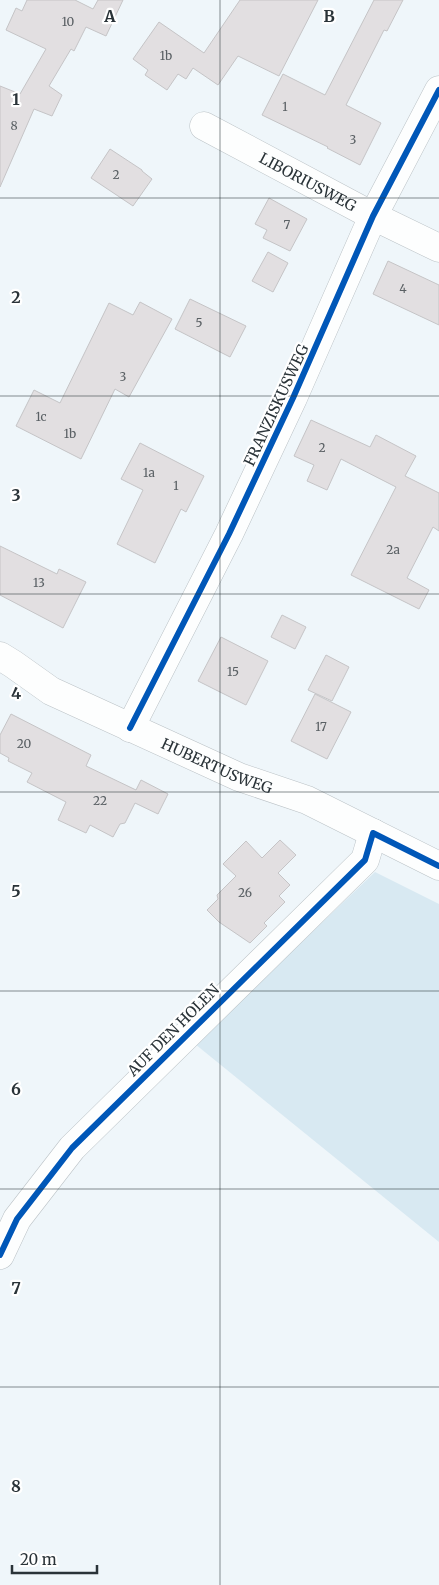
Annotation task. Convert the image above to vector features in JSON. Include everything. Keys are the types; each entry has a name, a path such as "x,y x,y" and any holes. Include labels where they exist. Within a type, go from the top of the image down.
{"street":[{"name":"FRANZISKUSWEG","path":"130,728 233,525 294,398 373,216 439,90"},
{"name":"LIBORIUSWEG","path":"204,126 373,216 439,248"},
{"name":"HUBERTUSWEG","path":"0,656 50,691 239,777 307,800 439,866"},
{"name":"AUF DEN HOLEN","path":"0,1255 17,1219 72,1148 365,860 373,833"}],"shaded area":[{"path":"375,872 439,904 439,1242 195,1044"}],"building":[{"path":"27,0 75,0 93,9 98,0 123,0 106,36 86,27 74,51 71,49 49,86 62,95 52,116 34,109 0,187 0,86 20,94 46,49 6,30 16,8 22,11"},
{"path":"240,0 318,0 279,76 238,56 218,85 193,68 186,79 178,74 167,90 145,75 148,70 133,59 159,22 204,53"},
{"path":"374,0 403,0 387,31 384,30 346,105 381,123 360,165 262,115 283,74 325,95"},
{"path":"110,149 142,170 152,179 133,206 91,178"},
{"path":"269,198 307,219 290,251 263,238 267,230 255,224"},
{"path":"268,252 288,263 273,292 252,281"},
{"path":"388,261 439,285 439,325 373,294"},
{"path":"190,299 246,326 230,357 175,329"},
{"path":"140,302 172,319 129,397 115,389 81,459 16,426 34,390 60,403 109,303 133,315"},
{"path":"311,420 370,447 376,435 416,456 405,476 439,493 439,531 433,527 407,578 429,590 419,609 351,575 396,487 341,459 327,490 307,481 314,465 294,456"},
{"path":"140,443 204,476 186,512 181,509 155,563 117,544 143,490 121,479"},
{"path":"0,546 57,574 59,569 86,582 63,628 0,595"},
{"path":"282,615 306,627 295,649 271,637"},
{"path":"221,637 268,661 246,705 198,681"},
{"path":"326,655 349,667 332,701 308,690"},
{"path":"315,694 351,712 327,759 291,741"},
{"path":"11,714 91,755 86,766 136,790 141,780 168,794 158,814 135,803 125,823 120,824 113,837 90,825 86,833 58,820 66,802 27,782 32,773 8,761 9,758 0,753 0,735"},
{"path":"280,840 296,855 278,873 290,885 279,896 285,902 264,923 267,926 250,943 219,922 207,910 218,899 217,895 236,876 223,864 246,841 262,858"}],"cycle path":[{"path":"130,728 229,534 293,398 373,216 439,90"},
{"path":"0,1255 17,1219 72,1148 365,860 373,833 439,866"}]}
